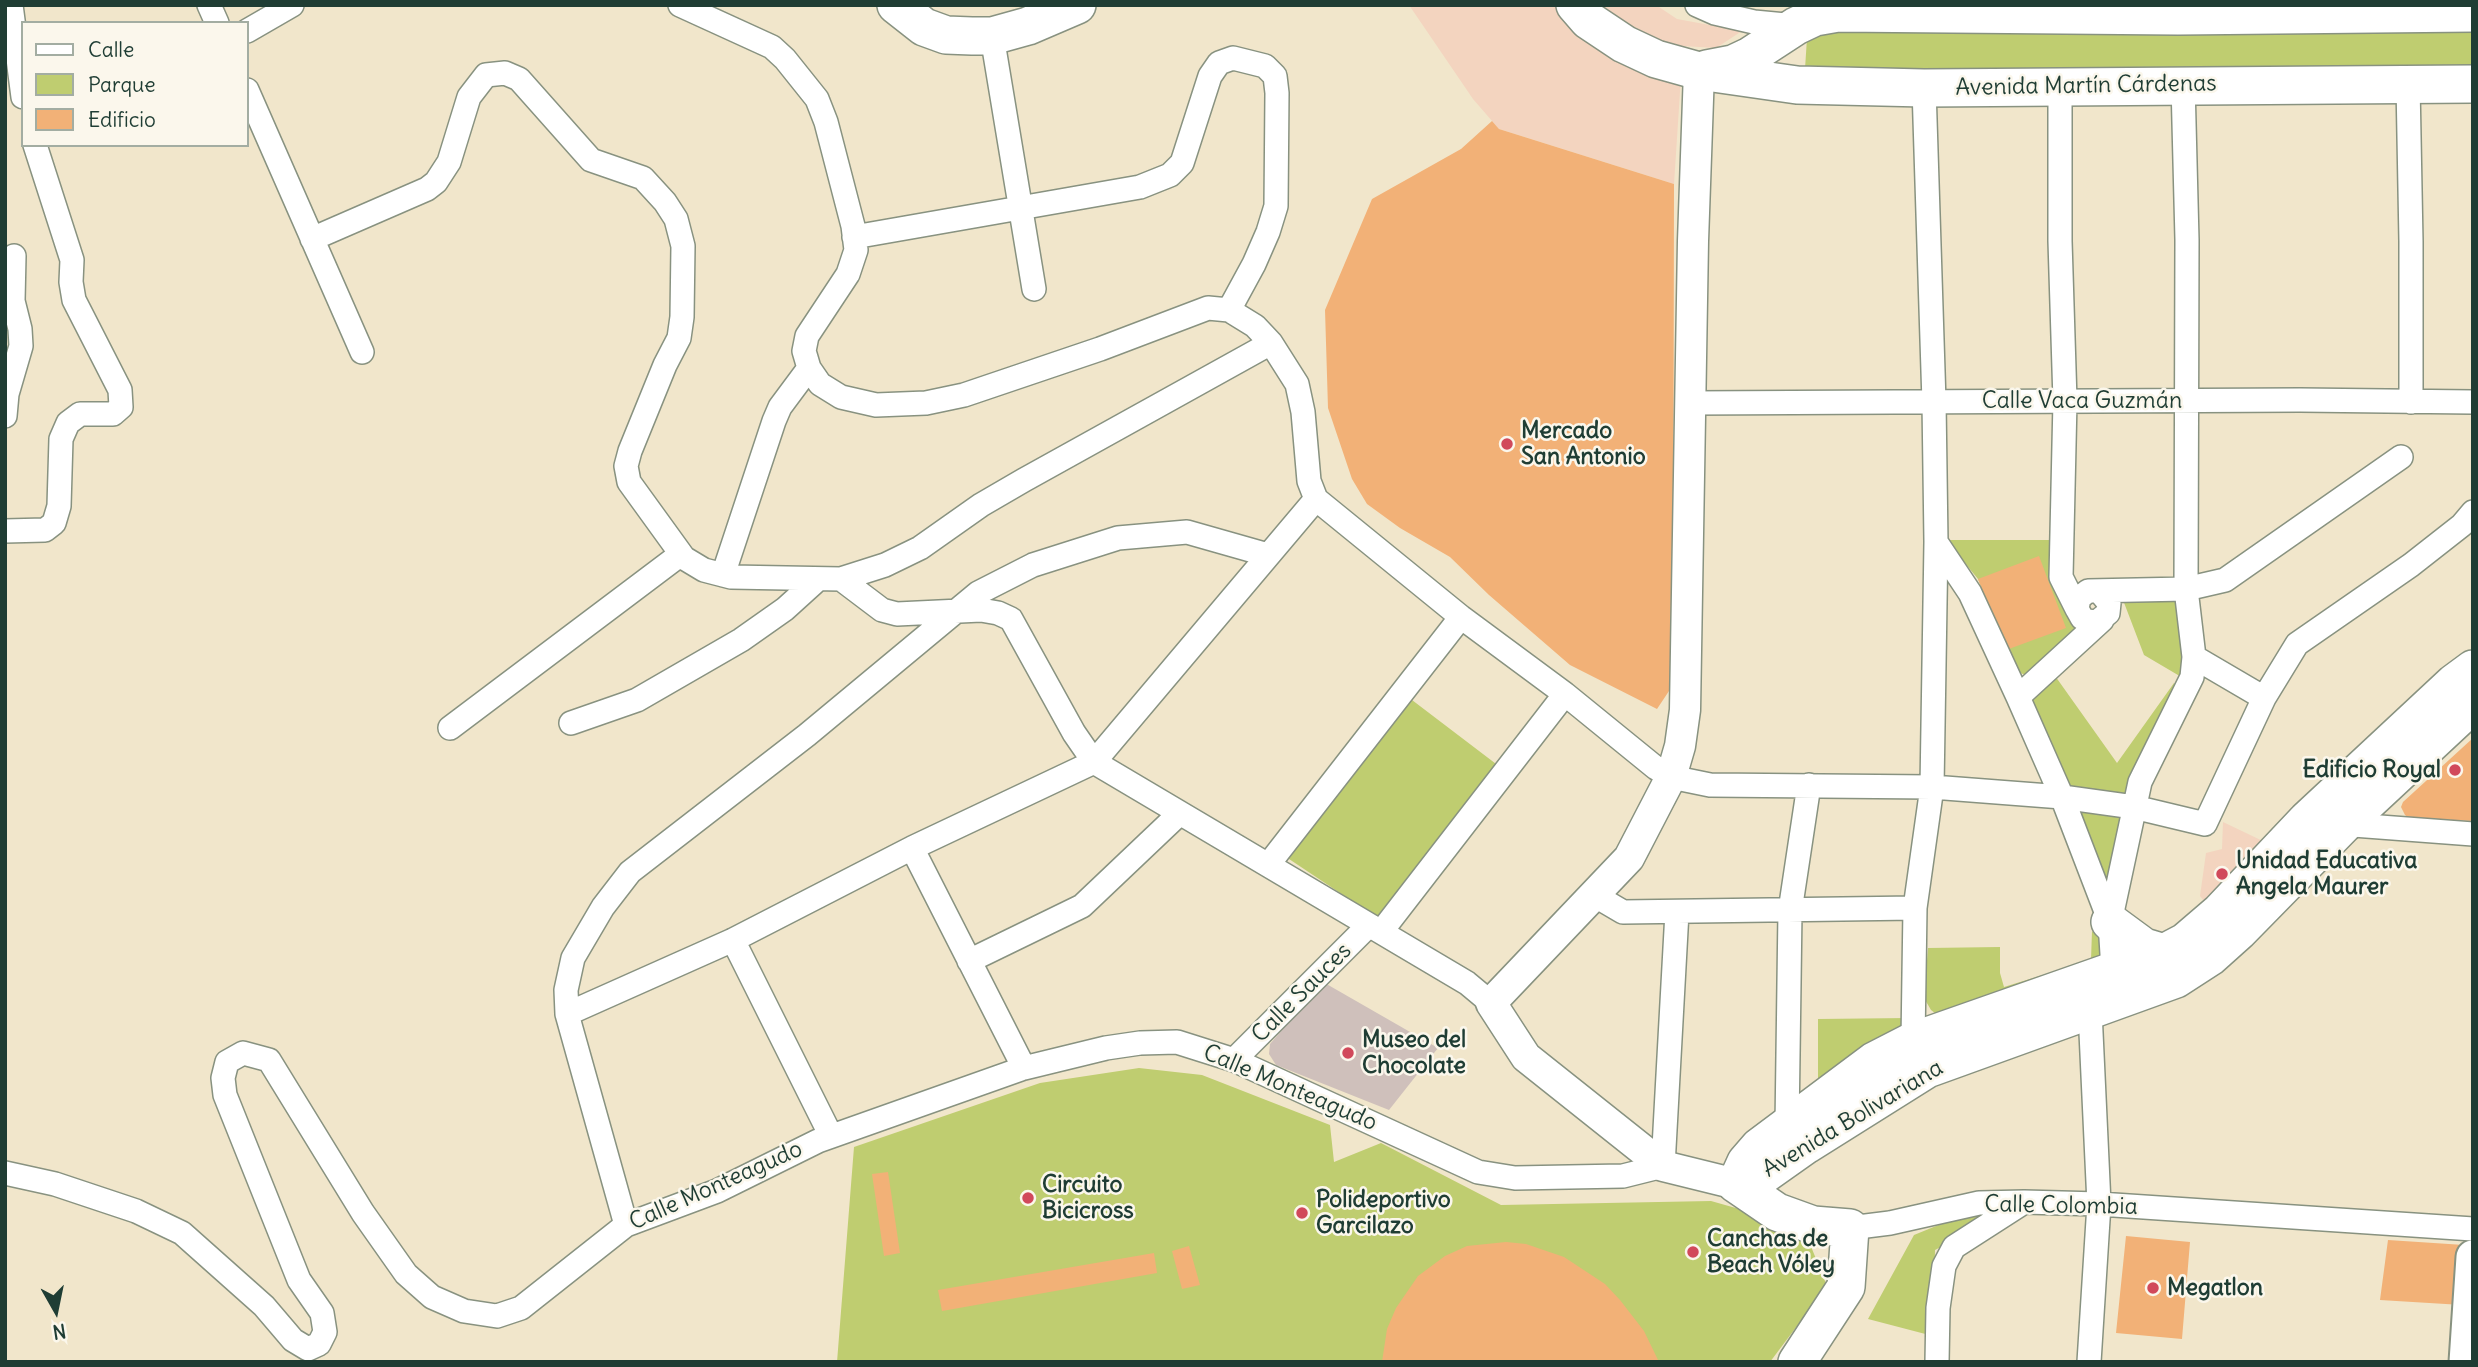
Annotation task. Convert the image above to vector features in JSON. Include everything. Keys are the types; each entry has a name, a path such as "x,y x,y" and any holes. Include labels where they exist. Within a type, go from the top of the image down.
{"main road":[{"path":"896,5 924,27 946,35 992,36 1028,26 1077,5"},
{"name":"Avenida Martín Cárdenas","path":"1575,5 1588,20 1624,44 1656,59 1699,71 1765,82 1924,88 2473,83"},
{"name":"Avenida Martín Cárdenas","path":"1699,71 1733,64 1796,26 1815,17 1838,13 1926,10 2406,10 2473,13"},
{"path":"1796,26 1793,47 1796,65 1806,85"},
{"name":"Avenida Bolivariana","path":"1920,1055 2113,970 2164,953 2202,930 2307,820 2454,683 2473,669"},
{"name":"Avenida Bolivariana","path":"1736,1184 1746,1162 1759,1147 1796,1136 1874,1061 1920,1055 2090,1011 2176,979 2210,957 2239,932 2343,825 2473,704"},
{"path":"2110,922 2144,947 2164,953"},
{"name":"Calle Colombia","path":"1736,1184 1777,1212 1813,1225 1850,1228"},
{"path":"1808,1353 1846,1287 1850,1228"},
{"path":"2466,1362 2473,1257"}],"street":[{"path":"11,5 21,82"},
{"path":"209,5 216,21"},
{"path":"248,30 292,5"},
{"path":"680,5 772,47 817,99 830,135 856,250 848,274 807,336 804,351 809,369 820,384 841,397 876,405 926,403 964,395 1100,349 1208,308 1229,310 1255,326 1271,343 1297,384 1303,412 1308,481 1316,499 1461,617 1671,777 1710,785 1932,787 2062,797 2134,807 2204,824 2264,698 2298,644 2411,565 2462,526 2473,512"},
{"name":"Avenida Martín Cárdenas","path":"1697,5 1716,13 1754,22 1796,26"},
{"path":"992,36 1034,289"},
{"path":"854,237 1140,187 1170,175 1182,163 1210,76 1219,63 1233,58 1265,66 1275,76 1278,93 1276,206 1254,264 1229,310"},
{"path":"1491,1003 1629,858 1671,777 1680,746 1685,709 1699,71"},
{"path":"312,239 427,190 436,182 449,162 469,97 486,75 505,73 519,79 591,160 643,178 676,219 683,246 682,317 679,338 665,365 626,466 629,482 681,554 704,570 723,575 841,579 885,565 920,548 981,505 1271,343"},
{"path":"2089,1362 2099,1204 2090,1011 2113,970 2110,922 2140,782 2192,677 2194,657 2186,589 2187,240 2183,84"},
{"path":"2408,84 2412,242 2411,402"},
{"path":"2060,85 2060,241 2065,401 2061,577 2089,609"},
{"path":"1920,1055 1915,908 1932,787 1936,541 1924,88"},
{"path":"248,92 362,352"},
{"path":"5,531 45,530 54,523 59,506 61,439 68,424 80,414 113,414 121,407 120,390 74,300 70,250 36,147"},
{"path":"5,416 7,394 21,346 13,301 14,256"},
{"path":"723,575 774,421 780,407 809,369"},
{"name":"Calle Vaca Guzmán","path":"1691,403 2473,402"},
{"path":"2018,697 2089,609 2131,590 2186,589 2225,580 2401,457"},
{"path":"567,1014 733,940 912,848 1094,762 1316,499"},
{"path":"626,1225 567,1014 566,990 573,958 603,907 631,872 807,735 978,593 1033,565 1118,538 1187,532 1268,555"},
{"path":"1936,541 1970,593 2018,697 2062,797 2110,922"},
{"path":"450,728 681,554"},
{"path":"841,579 883,610 897,614 982,610 1011,619 1074,733 1094,762 1467,983 1491,1003 1526,1057 1663,1166"},
{"path":"571,723 649,694 741,640 785,609 817,580"},
{"path":"1268,865 1461,617"},
{"path":"2194,657 2264,698"},
{"name":"Calle Sauces","path":"1234,1060 1375,929 1565,694"},
{"path":"1796,1136 1790,911 1809,785"},
{"path":"969,961 1082,906 1180,813"},
{"path":"2307,820 2473,834"},
{"path":"912,848 1024,1068"},
{"path":"1594,895 1623,912 1915,908"},
{"path":"1663,1166 1677,912"},
{"path":"733,940 831,1136"},
{"name":"Calle Monteagudo","path":"5,1173 55,1184 136,1211 182,1233 264,1306 293,1340 308,1349 319,1344 325,1332 322,1313 299,1280 225,1095 223,1078 227,1062 243,1053 269,1060 375,1231 406,1274 432,1297 464,1311 497,1316 521,1308 626,1225 717,1191 831,1136 1024,1068 1106,1048 1140,1043 1177,1042 1234,1060 1478,1171 1516,1178 1623,1177 1663,1166"},
{"name":"Calle Colombia","path":"1663,1166 1736,1184"},
{"path":"1937,1362 1939,1297 1944,1266 1954,1247 2024,1202"},
{"name":"Calle Colombia","path":"1850,1228 1889,1223 1979,1203 2024,1202 2099,1204 2473,1229"}],"shaded area":[{"path":"1409,5 1656,5 1677,19 1742,31 1716,48 1683,46 1674,184 1499,129 1473,99"},
{"name":"Unidad Educativa Angela Maurer","path":"2223,822 2267,843 2211,910 2200,896 2206,853 2222,849"},
{"path":"1323,982 1438,1048 1389,1110 1276,1065 1269,1054 1270,1044"}],"green space":[{"path":"2473,26 2473,70 2095,73 1805,69 1807,38 1814,31"},
{"path":"1946,540 2055,540 2078,630 2029,676 2017,672 1978,579"},
{"path":"2165,598 2177,601 2181,615 2183,678 2144,655 2123,600"},
{"path":"2053,673 2117,763 2174,683 2181,690 2129,793 2116,798 2069,788 2031,703 2034,694"},
{"path":"1412,700 1504,770 1388,925 1286,857"},
{"path":"2083,808 2115,812 2120,819 2109,879 2103,881 2079,814"},
{"path":"2092,931 2102,942 2102,958 1940,1017 1931,1010 1924,998 1928,948 2000,947 2000,973 2004,987 2091,960"},
{"path":"1908,1018 1909,1038 1818,1088 1818,1019"},
{"name":"Polideportivo Garcilazo","path":"1139,1068 1202,1075 1330,1125 1334,1162 1381,1143 1501,1205 1711,1201 1764,1216 1810,1244 1827,1286 1770,1362 837,1362 854,1147 1040,1083"},
{"path":"1968,1213 1995,1214 1935,1250 1933,1336 1868,1319 1914,1235"}],"building":[{"name":"Mercado San Antonio","path":"1492,121 1499,129 1674,184 1673,685 1657,709 1570,665 1489,595 1450,557 1400,528 1367,504 1352,479 1328,408 1325,310 1372,199 1461,149"},
{"path":"2039,556 2066,628 2006,650 1978,579"},
{"name":"Edificio Royal","path":"2473,738 2473,821 2409,818 2405,815 2401,807 2403,802"},
{"path":"888,1172 900,1253 884,1256 872,1174"},
{"name":"Megatlon","path":"2126,1236 2190,1242 2182,1339 2116,1333"},
{"path":"2388,1240 2464,1245 2462,1305 2380,1300"},
{"path":"1506,1242 1526,1244 1564,1257 1605,1284 1644,1331 1659,1362 1382,1362 1387,1329 1396,1308 1418,1276 1445,1256 1467,1246"},
{"path":"1189,1246 1200,1285 1182,1289 1172,1251"},
{"path":"1154,1253 1157,1273 942,1311 938,1290"}],"place":[{"name":"Mercado San Antonio","path":"1507,444"},
{"name":"Edificio Royal","path":"2455,770"},
{"name":"Unidad Educativa Angela Maurer","path":"2222,874"},
{"name":"Museo del Chocolate","path":"1348,1053"},
{"name":"Circuito Bicicross","path":"1028,1198"},
{"name":"Polideportivo Garcilazo","path":"1302,1213"},
{"name":"Canchas de Beach Vóley","path":"1693,1252"},
{"name":"Megatlon","path":"2153,1288"}]}
